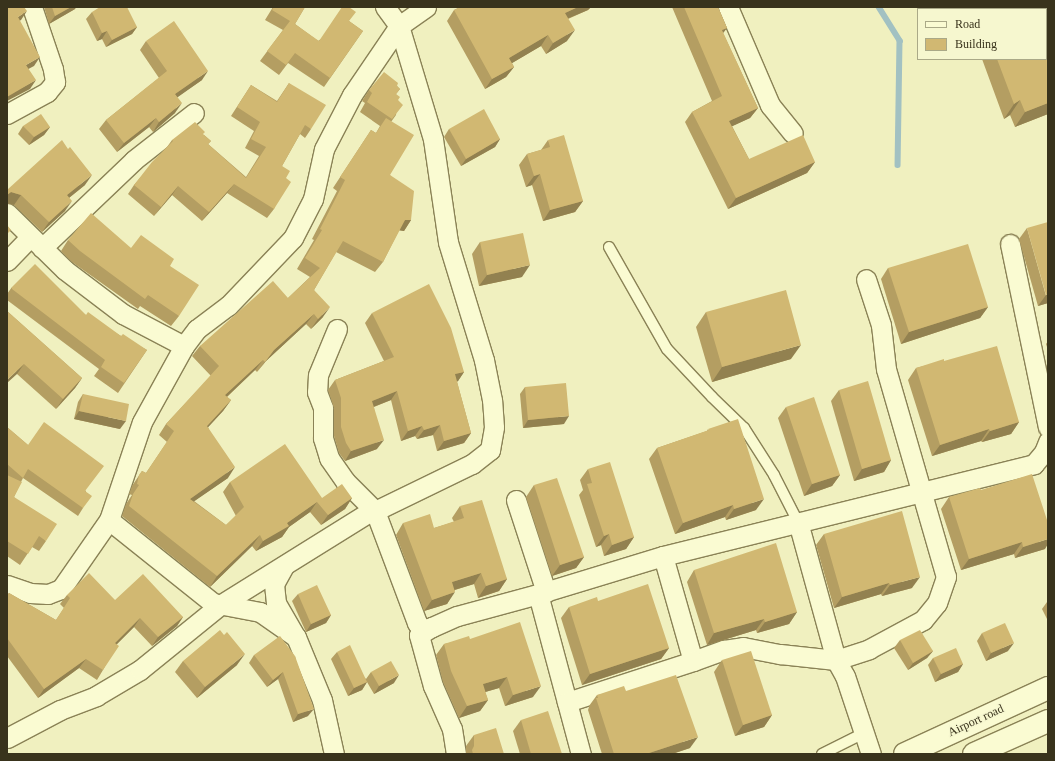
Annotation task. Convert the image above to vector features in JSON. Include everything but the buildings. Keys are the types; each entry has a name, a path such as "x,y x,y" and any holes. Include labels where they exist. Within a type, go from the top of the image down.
{"main road":[{"name":"Airport road","path":"905,754 1048,688"},
{"path":"974,754 1048,721"}],"street":[{"path":"7,114 47,92 55,82 54,69 32,7"},
{"path":"7,738 60,710 96,696 140,670 220,605 370,511 375,511 472,464 490,450 494,426 492,400 484,360 448,242 433,140 399,26 385,7"},
{"path":"7,585 30,593 48,594 61,589 110,520 142,422 184,346 197,329 228,306 293,238 313,199 324,149 352,95 399,26 426,7"},
{"path":"728,7 770,105 793,133"},
{"path":"7,261 36,242 134,160 194,113"},
{"path":"7,212 66,270 123,314 184,346"},
{"path":"1010,244 1048,427"},
{"path":"567,702 724,650 743,647 780,654 836,660 869,650 923,620 937,603 946,577 886,369 881,325 866,279"},
{"path":"337,329 318,375 317,392 323,408 323,438 329,458 345,481 375,511 417,623 423,630 432,627"},
{"path":"456,754 452,729 433,686 419,634 432,627 457,616 542,593 663,556 922,490 1034,464 1044,452 1048,442"},
{"path":"516,500 542,593 567,702 581,754"},
{"path":"110,520 213,603 260,612 296,637"},
{"path":"798,522 836,660 845,676 871,754"},
{"path":"663,556 693,661"},
{"path":"284,566 274,584 276,603 296,637 322,700 334,754"}],"lane":[{"path":"609,247 667,349 712,397 744,428 774,475 798,522"},
{"path":"822,754 864,733"}],"waterway":[{"path":"879,7 900,41 898,165"}]}
